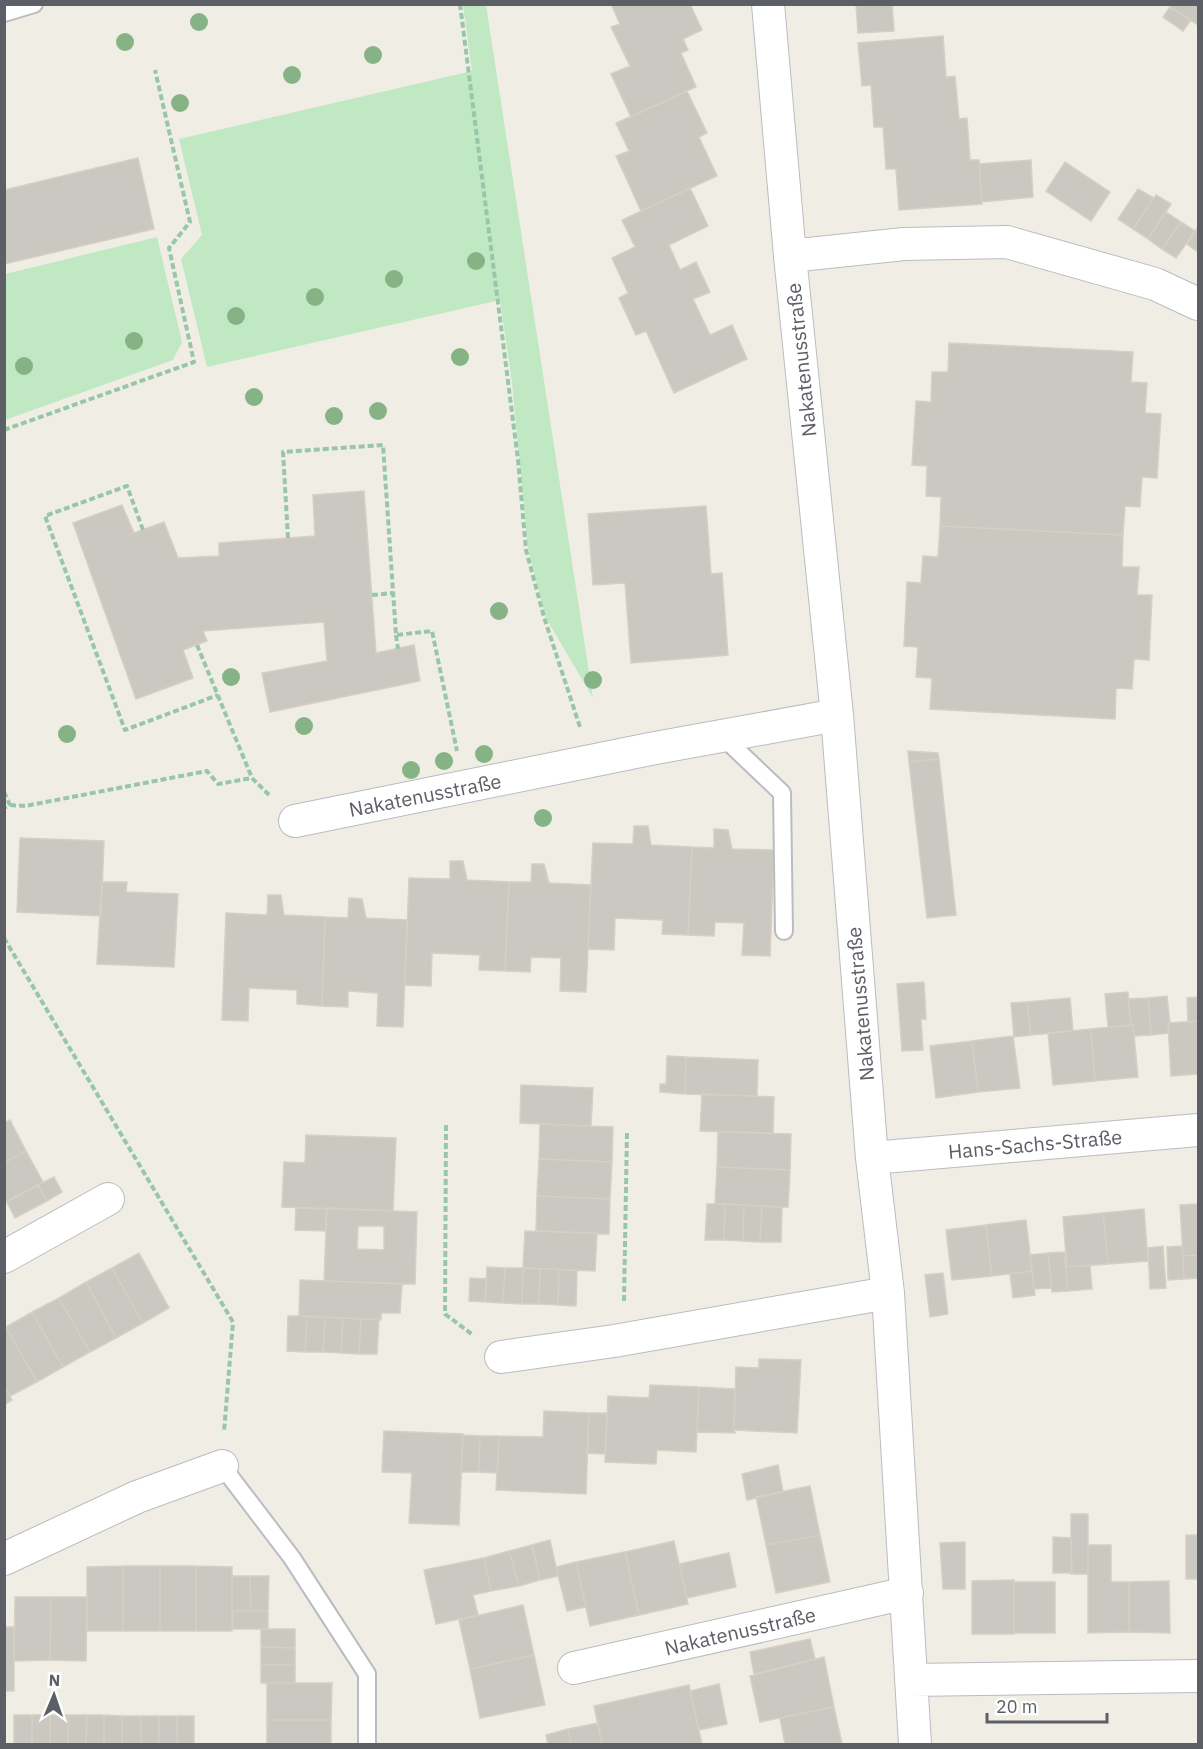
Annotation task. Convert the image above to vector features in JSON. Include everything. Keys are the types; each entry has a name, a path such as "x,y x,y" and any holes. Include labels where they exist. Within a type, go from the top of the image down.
{"street":[{"name":"Nakatenusstraße","path":"768,4 790,256 837,715 872,1158 888,1293 915,1744"},
{"path":"790,256 904,244 1007,242 1155,284 1198,304"},
{"name":"Nakatenusstraße","path":"295,821 837,715"},
{"name":"Hans-Sachs-Straße","path":"872,1158 1198,1130"},
{"path":"4,1257 108,1199"},
{"path":"501,1357 623,1339 888,1293"},
{"path":"4,1559 137,1497 222,1466"},
{"name":"Nakatenusstraße","path":"574,1668 907,1593"},
{"path":"911,1680 1198,1676"}],"lane":[{"path":"4,13 34,4"},
{"path":"722,736 782,793 784,932"},
{"path":"222,1466 292,1558 367,1674 367,1744"}],"path":[{"path":"460,4 518,460 526,550 544,618 592,762"},
{"path":"4,430 194,362 169,248 190,222 155,70"},
{"path":"288,538 283,452 383,445 398,649"},
{"path":"143,530 127,486 45,516 125,730 218,695"},
{"path":"372,595 393,593"},
{"path":"396,635 432,631 465,788"},
{"path":"197,645 252,778 295,821"},
{"path":"4,808 10,805 25,806 207,771 218,784 252,778"},
{"path":"4,792 10,805"},
{"path":"446,1125 445,1314 501,1357"},
{"path":"623,1339 627,1131"}],"green space":[{"path":"463,5 486,5 593,698 546,618 528,549 512,383 500,300 207,367 181,259 202,235 179,139 472,71"},
{"path":"157,237 182,342 173,360 5,420 5,274"}],"building":[{"path":"611,4 690,4 702,30 683,39 688,50 681,53 696,87 631,117 611,74 630,66 611,27 620,24"},
{"path":"856,4 892,4 894,31 858,33"},
{"path":"1172,4 1198,4 1198,25 1170,7"},
{"path":"1170,7 1191,20 1183,31 1163,17"},
{"path":"943,36 946,77 955,76 959,119 967,118 970,160 979,160 982,204 899,210 896,169 886,169 883,127 874,127 871,85 862,86 858,43"},
{"path":"687,91 707,133 699,137 717,176 641,211 616,156 629,151 616,123"},
{"path":"138,158 154,229 4,264 4,190"},
{"path":"1031,160 1033,197 982,202 979,164"},
{"path":"1065,162 1110,192 1091,221 1046,191"},
{"path":"690,188 708,226 669,245 680,270 696,262 710,292 693,299 710,335 732,325 747,359 674,393 646,331 636,335 619,298 628,293 612,258 635,247 622,220"},
{"path":"1138,189 1154,198 1133,229 1118,219"},
{"path":"1156,195 1171,204 1148,239 1133,229"},
{"path":"1166,212 1181,222 1162,249 1148,239"},
{"path":"1181,222 1195,231 1176,258 1162,249"},
{"path":"1198,227 1198,252 1187,244"},
{"path":"949,343 1133,352 1131,382 1147,383 1145,413 1161,414 1157,478 1142,477 1140,507 1125,506 1123,535 940,526 941,497 926,496 927,466 912,465 916,401 931,402 932,372 948,372"},
{"path":"364,491 376,653 414,645 420,681 270,712 262,673 327,661 324,622 203,631 207,641 183,650 193,678 136,699 73,523 122,505 134,533 164,522 178,558 219,556 219,543 315,536 313,495"},
{"path":"706,506 711,574 722,573 728,655 631,663 625,583 593,585 588,514"},
{"path":"940,526 1123,535 1122,567 1139,567 1137,595 1152,595 1149,660 1134,659 1132,689 1116,688 1115,719 930,709 932,678 916,677 918,647 904,646 907,582 921,583 923,556 938,557"},
{"path":"908,751 938,753 939,759 909,762"},
{"path":"939,759 956,915 927,918 909,762"},
{"path":"634,826 648,826 651,845 692,847 688,935 662,934 663,920 615,918 614,950 588,949 593,843 633,844"},
{"path":"714,829 728,830 732,849 774,850 770,956 742,955 744,923 715,922 714,936 688,935 692,847 714,848"},
{"path":"20,838 104,841 101,916 17,912"},
{"path":"450,861 463,861 467,880 509,882 505,971 479,970 480,955 432,953 431,986 405,985 409,878 450,879"},
{"path":"532,864 544,864 549,883 591,885 586,992 560,991 561,958 531,957 530,972 505,971 509,882 531,882"},
{"path":"102,882 127,882 126,892 178,894 174,967 97,964"},
{"path":"268,895 281,895 284,915 325,917 322,1006 297,1004 297,990 249,988 248,1021 222,1020 226,913 267,915"},
{"path":"349,898 362,899 366,918 407,920 403,1027 377,1026 378,993 348,991 348,1007 322,1006 325,917 348,918"},
{"path":"924,982 926,1019 921,1019 923,1050 902,1051 897,984"},
{"path":"1128,992 1131,1025 1108,1027 1105,994"},
{"path":"1167,996 1169,1033 1151,1035 1148,998"},
{"path":"1198,997 1198,1021 1188,1022 1187,998"},
{"path":"1070,998 1073,1031 1031,1035 1027,1002"},
{"path":"1148,998 1151,1035 1134,1036 1128,999"},
{"path":"1027,1002 1031,1035 1014,1037 1011,1003"},
{"path":"1198,1021 1198,1074 1171,1076 1168,1023"},
{"path":"1133,1025 1138,1077 1095,1081 1091,1029"},
{"path":"1091,1029 1095,1081 1053,1085 1048,1033"},
{"path":"1013,1036 1020,1088 978,1092 972,1041"},
{"path":"972,1041 978,1092 936,1098 930,1046"},
{"path":"667,1056 686,1057 685,1094 660,1092 660,1084 666,1084"},
{"path":"686,1057 758,1060 757,1096 685,1094"},
{"path":"521,1085 593,1088 591,1126 520,1123"},
{"path":"702,1094 774,1097 773,1133 700,1131"},
{"path":"10,1120 26,1151 4,1163 4,1123"},
{"path":"540,1124 613,1127 612,1162 539,1159"},
{"path":"718,1132 791,1134 790,1170 717,1167"},
{"path":"306,1135 396,1138 393,1211 282,1207 284,1162 305,1163"},
{"path":"26,1151 43,1182 4,1203 4,1163"},
{"path":"539,1159 612,1162 610,1199 537,1196"},
{"path":"717,1167 790,1170 788,1207 715,1204"},
{"path":"54,1177 62,1192 47,1201 38,1185"},
{"path":"38,1185 47,1201 15,1218 7,1202"},
{"path":"537,1196 610,1199 609,1234 536,1231"},
{"path":"707,1204 725,1204 724,1240 705,1240"},
{"path":"725,1204 744,1205 743,1241 724,1240"},
{"path":"1198,1204 1198,1255 1183,1256 1180,1205"},
{"path":"744,1205 762,1206 760,1242 743,1241"},
{"path":"762,1206 782,1207 781,1242 760,1242"},
{"path":"296,1208 326,1209 326,1231 295,1230"},
{"path":"327,1208 417,1212 415,1284 324,1281","holes":["358,1226 384,1226 384,1250 357,1249"]},
{"path":"1144,1209 1148,1261 1108,1264 1103,1213"},
{"path":"1103,1213 1108,1264 1067,1267 1063,1217"},
{"path":"1026,1220 1032,1271 992,1276 986,1225"},
{"path":"986,1225 992,1276 952,1280 946,1230"},
{"path":"525,1231 597,1233 595,1271 523,1268"},
{"path":"1163,1246 1166,1288 1150,1289 1148,1248"},
{"path":"1182,1246 1184,1279 1168,1280 1167,1247"},
{"path":"1066,1251 1067,1267 1090,1265 1092,1289 1068,1291 1064,1252"},
{"path":"1064,1252 1068,1291 1052,1292 1048,1253"},
{"path":"139,1253 169,1308 143,1323 112,1268"},
{"path":"1048,1253 1052,1288 1034,1289 1030,1255"},
{"path":"1198,1255 1198,1278 1184,1279 1183,1256"},
{"path":"487,1267 505,1268 503,1303 485,1302"},
{"path":"112,1268 143,1323 116,1338 86,1282"},
{"path":"505,1268 523,1268 522,1304 503,1303"},
{"path":"523,1268 540,1269 539,1304 522,1304"},
{"path":"540,1269 559,1269 558,1305 539,1304"},
{"path":"559,1269 577,1271 576,1306 558,1305"},
{"path":"1032,1271 1035,1295 1013,1298 1010,1274"},
{"path":"943,1273 948,1314 930,1317 925,1275"},
{"path":"470,1278 487,1279 485,1302 469,1301"},
{"path":"300,1280 402,1284 400,1313 381,1313 381,1320 299,1316"},
{"path":"86,1282 116,1338 90,1352 59,1298"},
{"path":"59,1298 90,1352 63,1367 32,1312"},
{"path":"32,1312 63,1367 37,1382 6,1327"},
{"path":"288,1316 307,1316 305,1352 287,1351"},
{"path":"307,1316 325,1317 323,1352 305,1352"},
{"path":"325,1317 343,1318 341,1353 323,1352"},
{"path":"343,1318 361,1319 359,1354 341,1353"},
{"path":"361,1319 379,1319 377,1354 359,1354"},
{"path":"6,1327 37,1382 10,1396 4,1386 4,1328"},
{"path":"759,1359 801,1360 797,1433 734,1430 736,1367 759,1368"},
{"path":"650,1385 699,1387 696,1452 657,1450 656,1464 605,1462 608,1396 649,1398"},
{"path":"4,1386 12,1400 4,1405"},
{"path":"699,1387 735,1389 735,1433 697,1432"},
{"path":"544,1411 589,1413 586,1494 496,1490 499,1436 543,1437"},
{"path":"589,1413 607,1413 605,1454 587,1453"},
{"path":"384,1431 463,1434 459,1525 409,1523 412,1473 382,1472"},
{"path":"463,1435 480,1436 479,1472 461,1472"},
{"path":"480,1436 499,1436 497,1473 479,1472"},
{"path":"778,1465 783,1492 747,1500 742,1474"},
{"path":"810,1486 820,1535 766,1545 756,1497"},
{"path":"1071,1514 1088,1514 1088,1574 1071,1574"},
{"path":"820,1535 830,1582 776,1593 766,1545"},
{"path":"1186,1535 1198,1535 1198,1579 1186,1579"},
{"path":"1053,1537 1071,1538 1072,1573 1053,1573"},
{"path":"550,1540 558,1576 540,1580 532,1545"},
{"path":"674,1541 688,1604 639,1615 625,1552"},
{"path":"965,1542 965,1589 943,1589 940,1543"},
{"path":"532,1545 540,1580 519,1586 509,1551"},
{"path":"1088,1545 1111,1545 1111,1582 1129,1582 1129,1632 1088,1633"},
{"path":"509,1551 519,1586 491,1591 484,1558"},
{"path":"625,1552 639,1615 590,1626 576,1562"},
{"path":"729,1553 736,1587 687,1598 679,1564"},
{"path":"484,1558 491,1591 473,1595 478,1615 436,1624 424,1570"},
{"path":"576,1562 586,1607 567,1611 556,1567"},
{"path":"123,1566 160,1566 160,1631 123,1631"},
{"path":"123,1566 123,1631 87,1631 87,1567"},
{"path":"160,1566 196,1566 196,1631 160,1631"},
{"path":"196,1566 232,1567 232,1631 196,1631"},
{"path":"232,1576 250,1576 251,1611 232,1611"},
{"path":"250,1576 269,1576 268,1611 251,1611"},
{"path":"1014,1580 1014,1634 972,1634 972,1581"},
{"path":"1169,1581 1170,1633 1129,1632 1129,1582"},
{"path":"1014,1582 1055,1582 1055,1633 1014,1633"},
{"path":"15,1597 51,1597 50,1660 14,1661"},
{"path":"51,1597 87,1597 86,1661 50,1660"},
{"path":"523,1605 534,1655 470,1669 459,1620"},
{"path":"233,1611 268,1611 268,1629 233,1629"},
{"path":"4,1627 14,1627 14,1691 4,1691"},
{"path":"261,1629 295,1629 295,1648 261,1647"},
{"path":"810,1639 815,1659 754,1674 750,1652"},
{"path":"261,1647 295,1648 295,1665 261,1665"},
{"path":"534,1655 545,1705 480,1718 470,1669"},
{"path":"824,1657 834,1707 760,1722 750,1676"},
{"path":"261,1665 295,1665 295,1683 261,1683"},
{"path":"267,1683 332,1683 331,1720 267,1720"},
{"path":"719,1684 727,1724 699,1730 690,1691"},
{"path":"689,1685 702,1744 602,1744 594,1706"},
{"path":"834,1707 842,1744 785,1744 780,1718"},
{"path":"14,1715 32,1715 32,1744 14,1744"},
{"path":"32,1715 50,1715 50,1744 32,1744"},
{"path":"50,1715 69,1715 68,1744 50,1744"},
{"path":"69,1715 87,1715 86,1744 68,1744"},
{"path":"87,1715 104,1715 104,1744 86,1744"},
{"path":"104,1715 122,1716 122,1744 104,1744"},
{"path":"122,1716 141,1716 141,1744 122,1744"},
{"path":"141,1716 159,1716 159,1744 141,1744"},
{"path":"159,1716 177,1716 177,1744 159,1744"},
{"path":"177,1716 194,1716 194,1744 177,1744"},
{"path":"267,1720 331,1720 331,1744 267,1744"},
{"path":"598,1723 602,1744 571,1744 568,1729"},
{"path":"568,1729 571,1744 548,1744 546,1735"}]}
